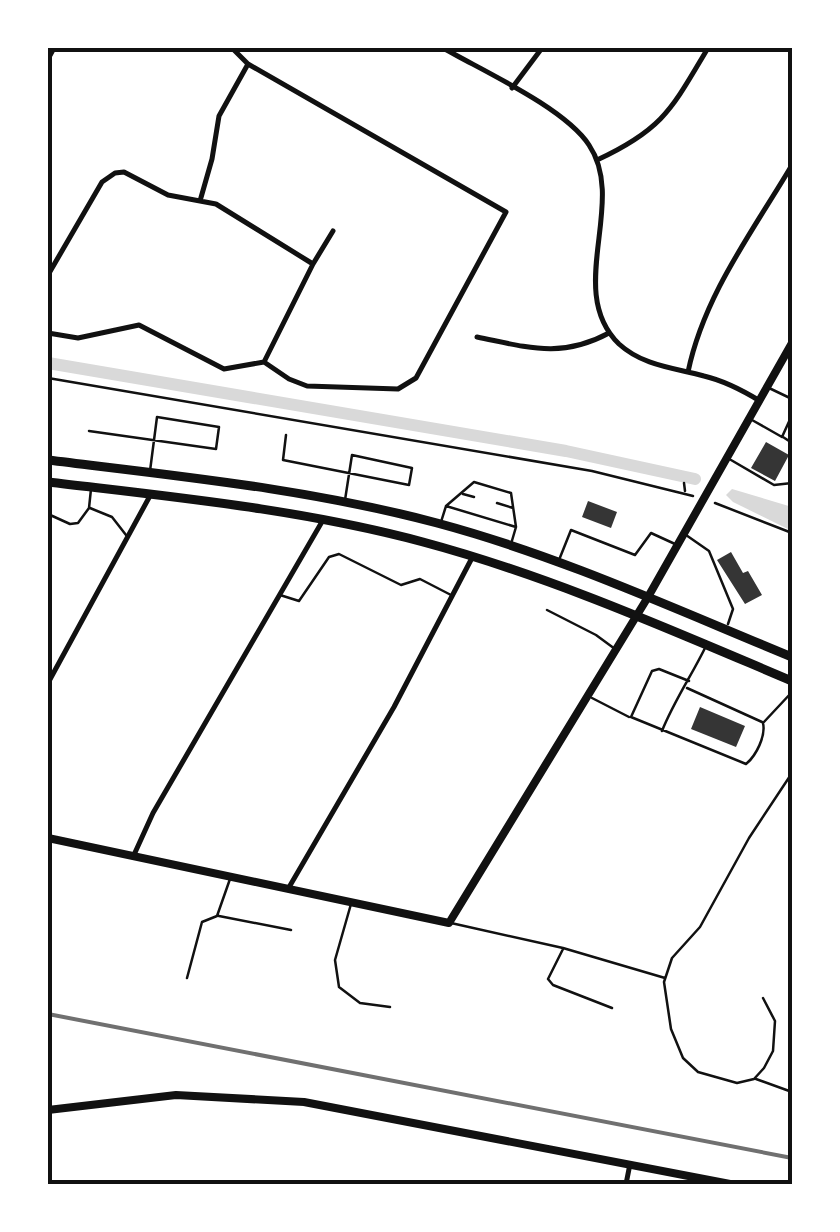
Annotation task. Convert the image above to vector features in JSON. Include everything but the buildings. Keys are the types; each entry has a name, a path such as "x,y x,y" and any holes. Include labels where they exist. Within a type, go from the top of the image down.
{"highway":[{"path":"48,460 344,501 440,524 559,562 792,657"},
{"path":"48,482 324,519 473,556 559,585 792,680"}],"street":[{"path":"48,59 54,48"},
{"path":"48,334 78,338 139,325 224,369 264,362 288,379 307,386 405,387 416,378 506,212 248,64 232,48"},
{"path":"443,48 570,124 588,142 597,160 602,188 597,296 610,333 642,359 730,384 760,401"},
{"path":"512,88 542,48"},
{"path":"597,160 658,124 708,48"},
{"path":"200,201 219,116 248,64"},
{"path":"688,372 708,306 792,164"},
{"path":"48,275 102,182 114,173 133,176 168,195 225,209 313,264"},
{"path":"264,362 333,231"},
{"path":"477,338 557,350 595,341 610,333"},
{"path":"48,838 450,923 637,616 792,343"},
{"path":"48,683 152,494"},
{"path":"133,857 153,813 324,519"},
{"path":"288,889 394,707 473,556"},
{"path":"48,1110 176,1095 265,1098 369,1113 730,1184"},
{"path":"626,1184 630,1164"}],"lane":[{"path":"768,387 792,399"},
{"path":"782,437 792,415"},
{"path":"89,432 154,440 216,450 219,428 157,417 154,440 150,472"},
{"path":"750,419 792,443"},
{"path":"286,436 283,460 349,473 409,486 412,468 352,455 349,473 344,501"},
{"path":"728,458 774,485 792,483"},
{"path":"440,524 446,506 474,482 511,493 516,527 511,545"},
{"path":"48,514 70,524 78,523 89,508 92,487"},
{"path":"462,494 474,497"},
{"path":"497,503 513,508"},
{"path":"446,506 516,527"},
{"path":"89,508 112,517 127,538"},
{"path":"559,562 570,530 635,555 650,533 678,545"},
{"path":"684,534 709,551 733,609 726,629"},
{"path":"280,594 299,601 329,557 339,554 401,585 420,579 452,596"},
{"path":"548,610 616,650"},
{"path":"662,730 707,645"},
{"path":"630,717 652,671 660,668 689,680"},
{"path":"686,688 763,723"},
{"path":"763,723 792,692"},
{"path":"588,696 746,764 765,731 763,723"},
{"path":"792,773 749,838 700,927 672,958 665,978 665,1004 683,1058 698,1072 737,1082 754,1079 792,1092"},
{"path":"217,916 231,877"},
{"path":"351,902 335,960 340,988 360,1003 390,1006"},
{"path":"187,978 202,922 217,916 291,930"},
{"path":"450,923 563,948 665,978"},
{"path":"563,948 548,979 553,985 612,1008"},
{"path":"754,1079 764,1068 776,1030 763,998"}],"path":[{"path":"48,378 592,471 692,496"},
{"path":"684,483 685,493"},
{"path":"728,508 733,502"},
{"path":"722,506 792,533"}],"shaded area":[{"path":"732,489 792,507 792,531 733,502 726,495"}],"waterway":[{"path":"48,363 566,451 695,479"}],"railway":[{"path":"48,1014 792,1158"}]}
